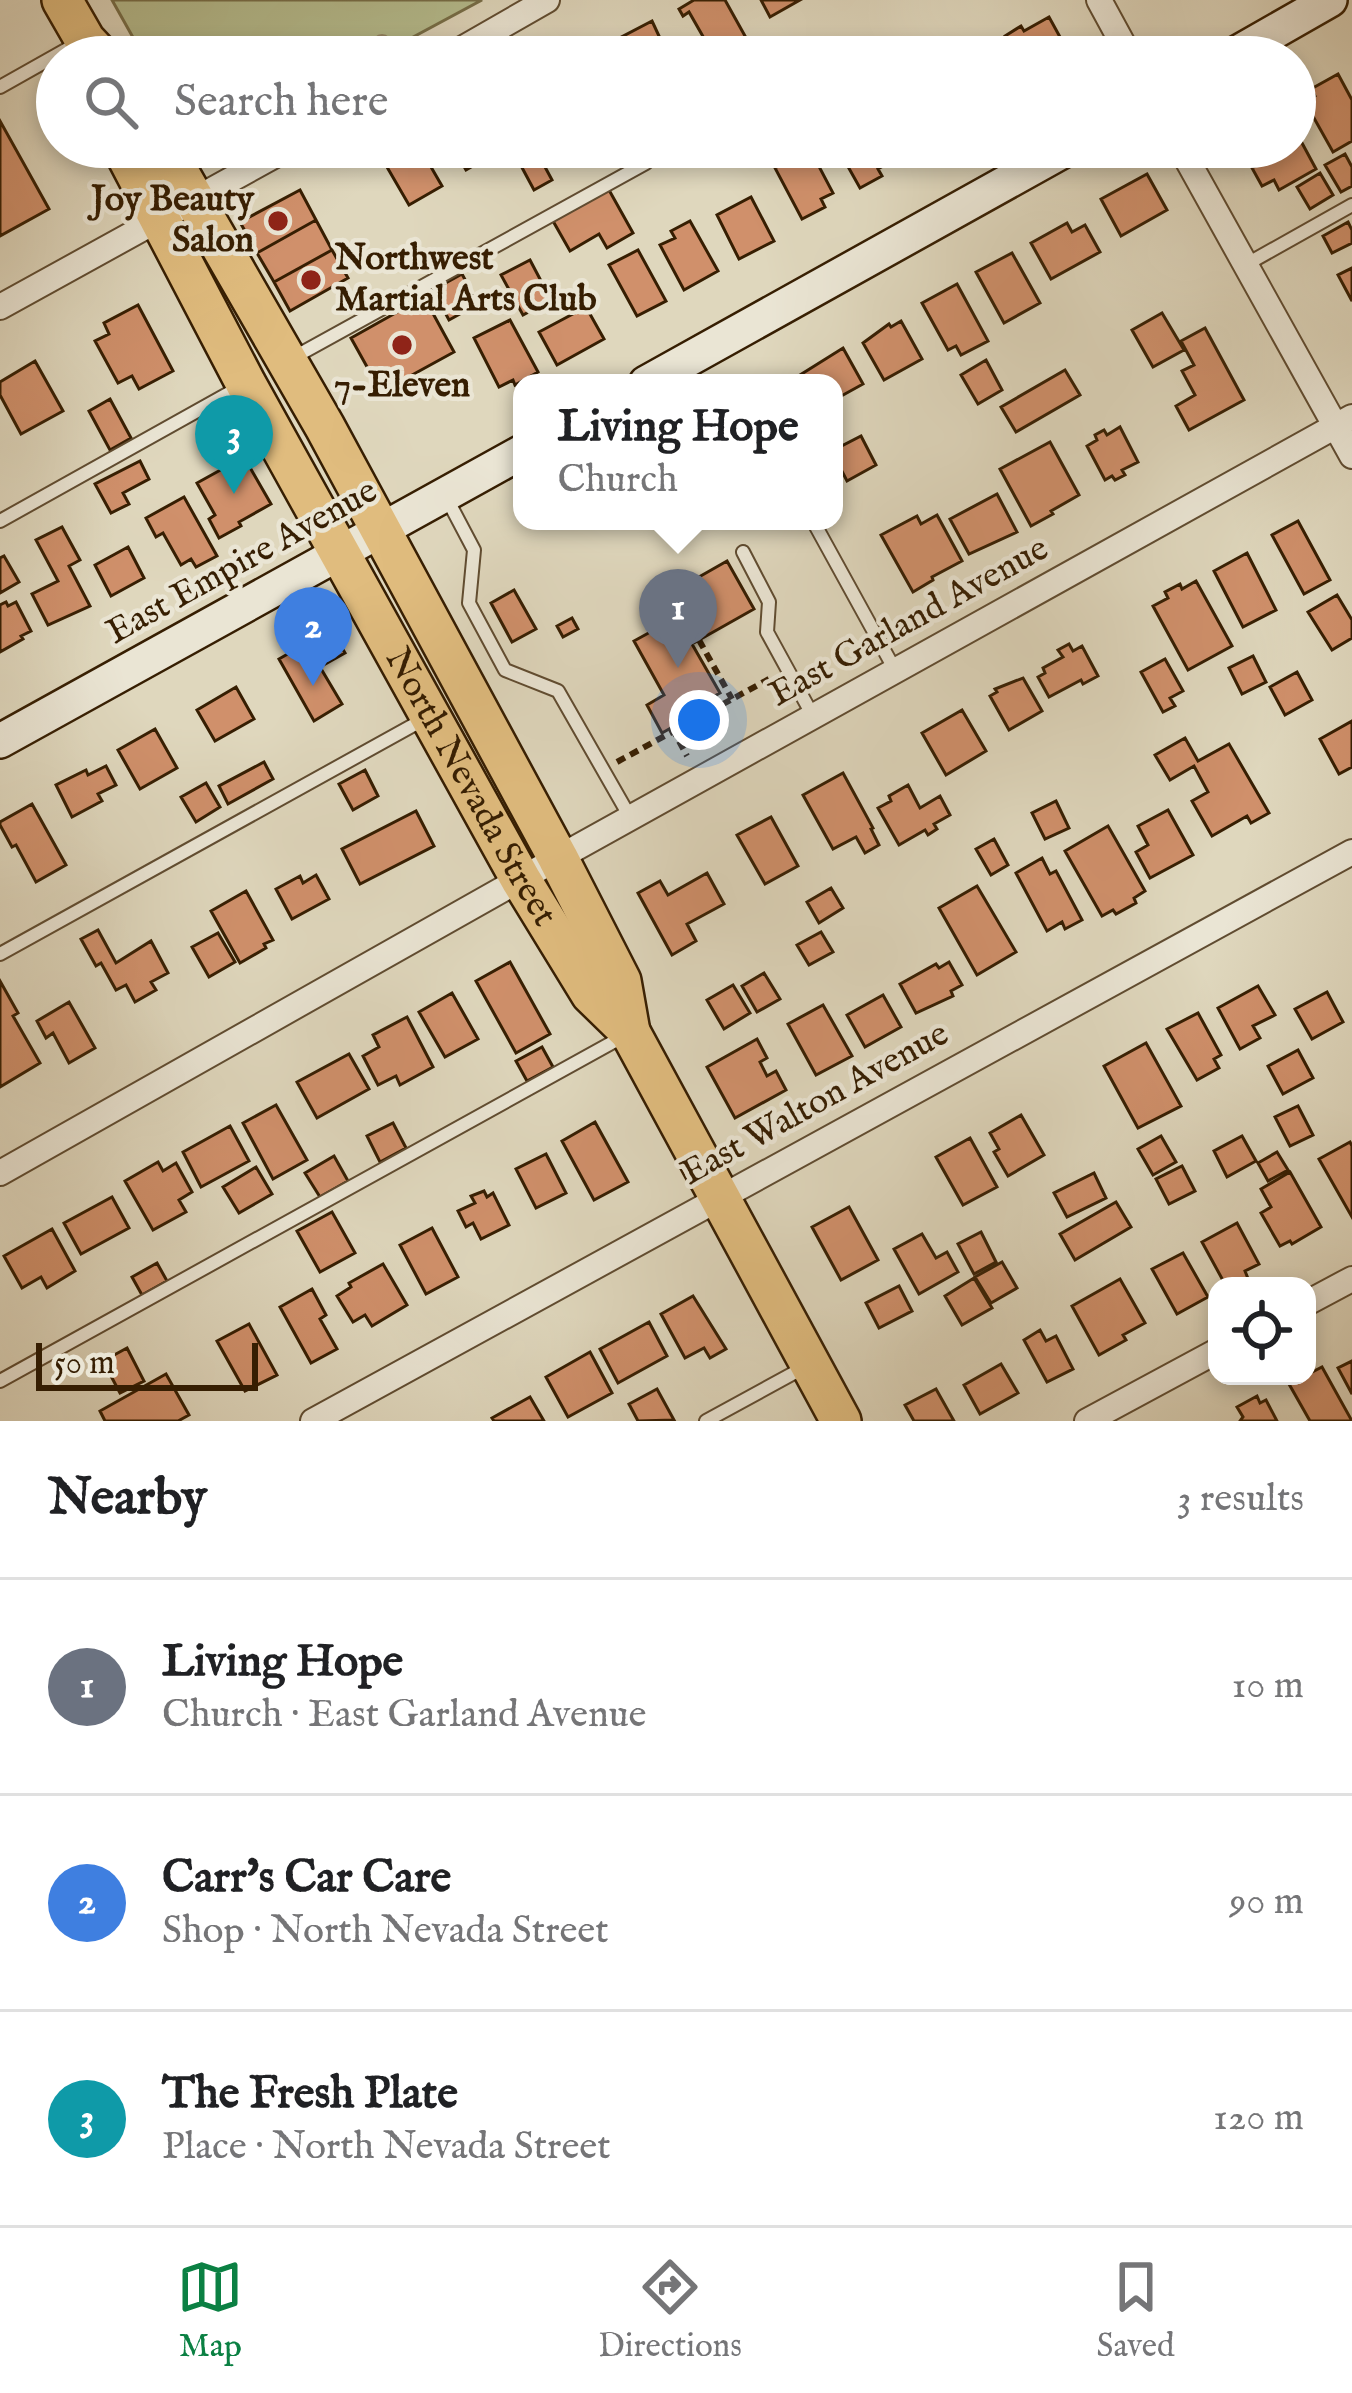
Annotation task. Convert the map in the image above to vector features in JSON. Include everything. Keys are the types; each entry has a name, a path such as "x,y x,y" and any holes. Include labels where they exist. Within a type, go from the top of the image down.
{"main road":[{"path":"62,0 82,36"},
{"name":"North Nevada Street","path":"141,168 177,209 288,361 621,981 630,1032"},
{"name":"North Nevada Street","path":"168,168 177,209 246,384 521,880 591,994 630,1032 841,1421"}],"street":[{"path":"484,36 547,0"},
{"path":"1099,0 1119,36"},
{"path":"1267,36 1330,0"},
{"path":"0,308 252,168"},
{"path":"662,374 1032,168"},
{"path":"1192,168 1344,421 1352,456"},
{"name":"East Garland Avenue","path":"0,1173 1344,421"},
{"name":"East Empire Avenue","path":"0,741 513,457"},
{"name":"East Walton Avenue","path":"313,1421 1352,852"},
{"path":"1316,1298 1352,1279"},
{"path":"1087,1421 1208,1357"}],"lane":[{"path":"0,87 36,73"},
{"path":"288,361 637,168"},
{"path":"1246,265 1352,205"},
{"path":"0,521 246,384"},
{"path":"444,494 474,550 470,603 506,670 558,691 631,818"},
{"path":"818,530 896,671"},
{"path":"743,552 769,602 767,632 813,716"},
{"path":"0,954 429,717"},
{"path":"0,1382 630,1032"},
{"path":"706,1421 809,1364"}],"path":[{"path":"699,640 732,699"},
{"path":"603,770 788,669"},
{"path":"673,730 689,759"}],"green space":[{"path":"112,0 482,0 415,36 132,36"}],"building":[{"path":"694,0 725,0 745,36 703,36 689,12 683,16 679,9"},
{"path":"761,0 800,0 770,17"},
{"path":"1049,17 1059,36 1005,36 1021,26 1024,31"},
{"path":"652,21 659,36 623,36"},
{"path":"1338,74 1352,100 1352,141 1333,152 1316,122 1316,86"},
{"path":"0,121 49,209 0,236"},
{"path":"1345,154 1352,167 1352,186 1341,192 1325,165"},
{"path":"388,168 432,168 442,186 409,205"},
{"path":"522,168 546,168 552,180 534,190"},
{"path":"775,168 820,168 833,193 821,199 825,207 802,219"},
{"path":"849,168 880,168 882,176 860,188"},
{"path":"1252,168 1316,169 1279,190 1274,180 1262,186"},
{"path":"1320,173 1333,195 1310,209 1297,187"},
{"path":"1147,174 1167,210 1121,236 1101,199"},
{"name":"Joy Beauty Salon","path":"300,190 316,220 257,253 240,222"},
{"path":"609,190 633,233 607,248 599,234 570,251 553,221"},
{"path":"751,197 774,241 739,259 717,215"},
{"path":"316,220 332,250 274,282 257,253"},
{"path":"690,221 718,271 684,290 660,245 675,238 671,231"},
{"path":"1348,222 1352,243 1332,253 1323,236"},
{"path":"1067,223 1072,232 1085,225 1100,252 1051,279 1031,243"},
{"name":"Northwest Martial Arts Club","path":"332,250 348,278 290,311 274,282"},
{"path":"638,250 666,301 637,316 609,265"},
{"path":"1012,253 1040,303 1004,323 976,272"},
{"path":"530,260 551,300 523,315 501,275"},
{"path":"1352,268 1352,301 1338,275"},
{"path":"462,274 478,304 449,320 433,290"},
{"path":"957,284 988,341 961,355 956,346 948,350 922,303"},
{"name":"7-Eleven","path":"424,297 454,352 381,392 351,338"},
{"path":"138,305 173,371 139,389 132,376 118,383 95,341 109,334 104,323"},
{"path":"586,307 604,339 557,365 539,332"},
{"path":"1162,313 1184,350 1153,367 1132,330"},
{"path":"510,320 538,372 513,374 513,380 499,387 474,338"},
{"path":"901,321 922,359 884,380 863,343"},
{"path":"1205,328 1244,400 1189,430 1176,406 1195,395 1182,371 1194,365 1181,341"},
{"path":"843,348 863,384 843,395 843,374 802,374"},
{"path":"986,360 1002,390 978,404 961,375"},
{"path":"35,361 63,411 21,434 0,395 0,382"},
{"path":"1065,370 1080,395 1016,432 1001,407"},
{"path":"110,399 131,438 110,450 89,411"},
{"path":"1120,427 1138,462 1122,470 1125,475 1105,480 1087,446 1097,440 1095,435 1104,430 1107,435"},
{"path":"861,436 876,465 847,481 843,445"},
{"path":"1050,442 1079,495 1031,526 1000,469"},
{"path":"244,457 271,504 219,538 209,519 215,515 197,483"},
{"path":"140,461 149,479 123,493 129,504 111,513 95,484"},
{"path":"997,494 1017,532 969,554 950,519"},
{"path":"184,497 217,556 196,567 191,559 181,565 163,533 156,537 146,518"},
{"path":"937,515 962,561 913,592 881,535 917,516 921,524"},
{"path":"1298,521 1330,580 1304,594 1272,535"},
{"path":"62,527 80,560 69,566 90,606 48,625 32,594 58,581 36,540"},
{"path":"128,547 144,578 111,596 95,565"},
{"path":"1247,553 1276,610 1243,627 1214,571"},
{"path":"4,556 19,582 0,593 0,558"},
{"path":"727,561 754,609 692,644 720,693 662,733 647,705 664,695 634,641 674,619 662,598"},
{"path":"1196,581 1232,646 1188,670 1153,606 1168,598 1165,592"},
{"path":"514,590 536,629 512,642 491,603"},
{"path":"1337,595 1352,620 1352,638 1332,650 1308,612"},
{"path":"6,602 8,606 16,602 31,631 0,652 0,605"},
{"path":"572,618 578,629 563,637 557,626"},
{"path":"331,629 345,653 320,667 342,704 314,721 279,659"},
{"path":"1069,644 1073,651 1082,646 1098,676 1049,697 1038,677 1045,673 1043,668 1063,657 1058,650"},
{"path":"1253,656 1266,682 1242,694 1229,668"},
{"path":"1165,659 1183,691 1170,698 1175,706 1163,712 1141,672"},
{"path":"1297,672 1312,700 1285,715 1270,687"},
{"path":"1023,678 1042,711 1009,730 990,696 995,689"},
{"path":"236,687 254,719 215,741 197,710"},
{"path":"962,710 986,751 946,775 922,733"},
{"path":"1352,721 1352,767 1339,774 1320,739"},
{"path":"155,729 177,768 140,789 118,750"},
{"path":"1185,738 1198,761 1229,744 1269,813 1251,823 1247,816 1212,836 1192,801 1208,792 1194,766 1170,780 1155,755"},
{"path":"264,762 273,779 228,804 219,786"},
{"path":"106,766 116,785 98,794 102,801 72,817 56,785"},
{"path":"365,770 378,796 353,810 339,784"},
{"path":"843,773 879,845 865,853 856,837 833,849 803,795"},
{"path":"206,783 220,807 196,822 181,797"},
{"path":"908,785 920,808 940,796 950,815 934,824 937,829 928,835 925,830 899,845 878,808"},
{"path":"1056,801 1069,828 1045,839 1032,813"},
{"path":"32,804 66,865 36,882 0,825"},
{"path":"1168,810 1193,855 1150,878 1136,852 1148,845 1138,826"},
{"path":"416,811 434,846 360,884 342,849"},
{"path":"771,817 798,866 765,884 737,835"},
{"path":"1108,826 1145,891 1134,898 1136,903 1102,916 1065,851"},
{"path":"994,839 1008,865 991,875 976,849"},
{"path":"1042,858 1050,874 1056,871 1082,920 1065,929 1062,922 1047,931 1016,873"},
{"path":"707,873 724,904 687,924 696,941 672,955 638,893 660,881 668,895"},
{"path":"316,875 329,899 292,919 276,889 300,876 303,883"},
{"path":"977,886 1016,952 977,975 939,908"},
{"path":"831,888 843,908 819,923 807,902"},
{"path":"246,891 273,940 240,963 211,911"},
{"path":"98,930 116,963 151,941 168,973 151,982 156,990 135,1002 126,985 116,990 81,939"},
{"path":"821,932 833,952 809,965 797,945"},
{"path":"218,933 235,962 209,977 192,947"},
{"path":"510,962 550,1034 516,1053 476,981"},
{"path":"949,962 962,985 951,991 953,996 916,1013 900,984"},
{"path":"764,973 780,999 757,1012 742,986"},
{"path":"0,981 18,1013 13,1016 40,1063 0,1087"},
{"path":"733,985 750,1013 724,1029 707,1000"},
{"path":"1258,986 1275,1015 1253,1026 1260,1038 1240,1049 1218,1008"},
{"path":"1327,992 1343,1022 1312,1039 1295,1009"},
{"path":"452,993 478,1039 445,1057 419,1012"},
{"path":"883,995 901,1027 865,1047 847,1015"},
{"path":"69,1002 95,1048 69,1063 53,1033 46,1038 37,1021"},
{"path":"823,1005 852,1056 816,1075 788,1024"},
{"path":"1198,1013 1221,1055 1214,1059 1219,1068 1197,1080 1167,1029"},
{"path":"407,1017 433,1067 400,1085 396,1076 378,1085 363,1056 379,1047 373,1035"},
{"path":"757,1039 767,1058 760,1062 767,1076 776,1071 786,1090 735,1118 707,1067"},
{"path":"1146,1043 1181,1106 1138,1128 1104,1066"},
{"path":"542,1047 553,1067 527,1081 516,1061"},
{"path":"1298,1050 1313,1078 1283,1094 1268,1066"},
{"path":"349,1054 369,1089 317,1118 297,1082"},
{"path":"276,1105 307,1160 273,1179 243,1123"},
{"path":"1298,1106 1313,1135 1290,1146 1275,1117"},
{"path":"1021,1115 1044,1155 1008,1176 994,1152 999,1149 990,1133"},
{"path":"595,1122 628,1182 594,1200 562,1141"},
{"path":"393,1123 406,1148 380,1162 367,1136"},
{"path":"230,1126 249,1161 201,1187 183,1152"},
{"path":"1161,1136 1176,1162 1153,1175 1138,1149"},
{"path":"1242,1136 1256,1161 1227,1177 1214,1151"},
{"path":"970,1138 997,1187 963,1205 936,1157"},
{"path":"1350,1142 1352,1146 1352,1217 1319,1159"},
{"path":"1277,1152 1288,1170 1268,1181 1258,1163"},
{"path":"546,1154 566,1193 536,1208 516,1169"},
{"path":"334,1156 348,1181 320,1197 305,1173"},
{"path":"158,1162 163,1171 176,1163 192,1192 179,1200 186,1212 153,1230 125,1181"},
{"path":"1182,1166 1195,1191 1169,1204 1156,1179"},
{"path":"256,1167 272,1194 239,1213 223,1187"},
{"path":"1290,1172 1321,1227 1280,1246 1261,1213 1271,1207 1261,1189"},
{"path":"1094,1173 1106,1198 1067,1217 1054,1193"},
{"path":"484,1191 487,1197 493,1193 509,1225 481,1239 473,1223 466,1227 458,1211 475,1203 471,1196"},
{"path":"112,1197 129,1228 81,1254 64,1223"},
{"path":"1116,1202 1131,1227 1075,1260 1060,1234"},
{"path":"849,1207 878,1260 841,1280 812,1227"},
{"path":"332,1212 355,1253 320,1272 297,1231"},
{"path":"1237,1223 1259,1264 1245,1271 1247,1277 1221,1277 1202,1242"},
{"path":"432,1228 458,1277 426,1294 400,1245"},
{"path":"52,1229 75,1271 47,1288 41,1277 22,1288 4,1256"},
{"path":"981,1232 996,1262 974,1274 958,1244"},
{"path":"922,1234 936,1258 947,1252 958,1272 919,1294 894,1249"},
{"path":"1183,1253 1208,1297 1177,1314 1152,1269"},
{"path":"1002,1262 1017,1288 991,1303 975,1277"},
{"path":"157,1263 167,1281 142,1295 132,1277"},
{"path":"383,1264 407,1305 372,1326 365,1315 353,1322 337,1296 351,1287 349,1283"},
{"path":"974,1278 992,1308 962,1325 945,1296"},
{"path":"1120,1279 1145,1323 1099,1355 1072,1306"},
{"path":"899,1286 912,1311 879,1328 866,1303"},
{"path":"312,1289 326,1315 320,1319 337,1349 311,1363 280,1307"},
{"path":"693,1296 726,1349 710,1358 704,1348 685,1358 661,1314"},
{"path":"649,1322 667,1356 618,1383 600,1349"},
{"path":"249,1324 277,1375 245,1391 217,1341"},
{"path":"1040,1330 1046,1341 1056,1336 1073,1369 1047,1382 1024,1340"},
{"path":"127,1348 144,1381 120,1393 103,1361"},
{"path":"590,1352 612,1393 568,1417 546,1377"},
{"path":"1352,1361 1352,1394 1338,1368"},
{"path":"1001,1364 1018,1393 980,1414 964,1385"},
{"path":"1322,1367 1352,1421 1310,1421 1290,1385 1316,1385 1316,1370"},
{"path":"166,1374 189,1415 178,1421 105,1421 100,1411"},
{"path":"657,1389 674,1420 638,1421 629,1404"},
{"path":"936,1389 954,1421 914,1421 905,1405"},
{"path":"1257,1396 1260,1403 1266,1400 1277,1421 1240,1421 1243,1417 1237,1407"},
{"path":"530,1397 544,1421 492,1418"}],"place":[{"name":"Joy Beauty Salon","path":"278,221"},
{"name":"Northwest Martial Arts Club","path":"311,280"},
{"name":"7-Eleven","path":"402,345"},
{"name":"The Fresh Plate","path":"234,494"},
{"name":"Living Hope","path":"678,668"},
{"name":"Carr's Car Care","path":"313,686"}]}
